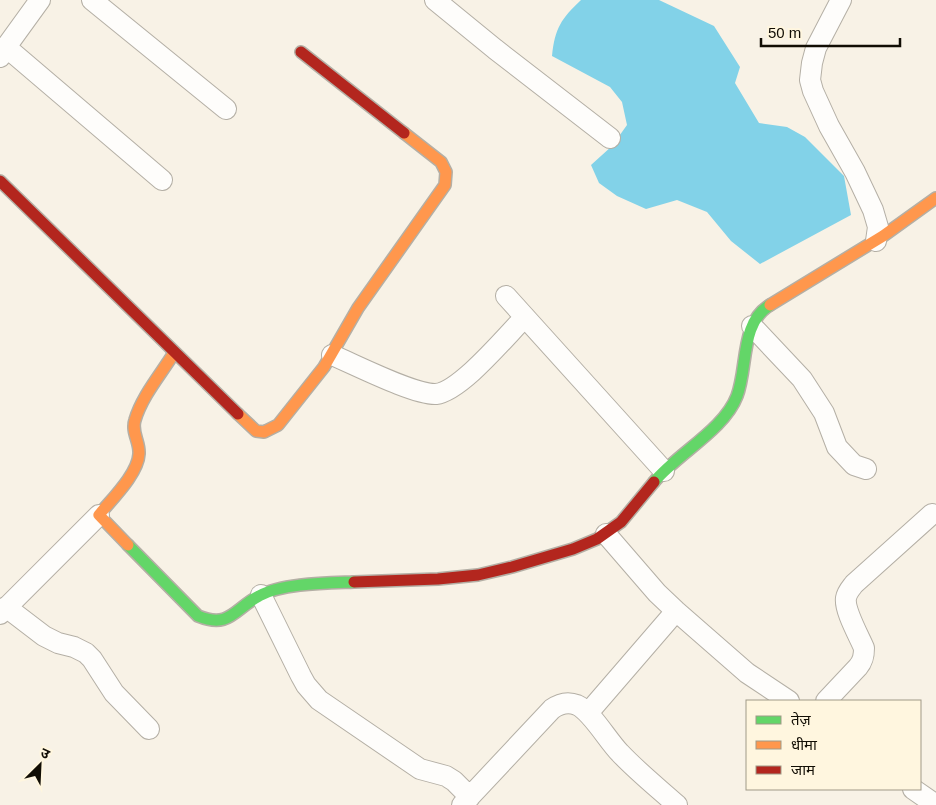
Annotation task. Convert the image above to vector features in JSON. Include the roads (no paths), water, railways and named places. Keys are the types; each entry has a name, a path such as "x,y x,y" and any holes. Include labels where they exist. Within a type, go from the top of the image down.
{"street":[{"path":"40,0 3,52 162,180"},
{"path":"92,0 226,109"},
{"path":"435,0 494,49 610,138"},
{"path":"841,0 816,48 810,80 829,126 855,172 873,210 878,227 876,240"},
{"path":"0,181 174,354 256,431 264,432 278,425 324,367 358,308 445,185 446,172 441,162 301,52"},
{"path":"99,515 198,616 216,623 225,620 261,595 276,590 476,575 513,567 580,547 615,528 664,471 722,419 732,406 737,394 752,326 757,315 763,309 876,240 936,198"},
{"path":"506,296 664,471"},
{"path":"332,355 420,393 437,394 463,380 525,317"},
{"path":"752,326 802,379 824,413 837,447 854,465 866,468"},
{"path":"149,729 114,693 86,653 44,636 3,611 99,515 130,477 140,456 133,429 135,420 144,401 174,354"},
{"path":"827,700 858,667 864,655 864,648 846,605 846,597 849,590 932,514"},
{"path":"606,534 657,593 676,611 747,673 788,700"},
{"path":"261,595 301,676 319,700 420,769 446,776 454,781 466,801 552,709 559,704 568,702 578,705 588,713 619,752 677,805"},
{"path":"588,713 676,611"},
{"path":"914,790 936,805"}],"water":[{"path":"581,0 659,0 714,26 740,67 735,83 759,123 787,127 805,137 844,176 851,215 760,264 731,241 707,212 677,200 646,209 617,196 599,183 591,165 612,146 627,125 622,102 610,87 552,56 555,38 560,25 568,13"}]}
